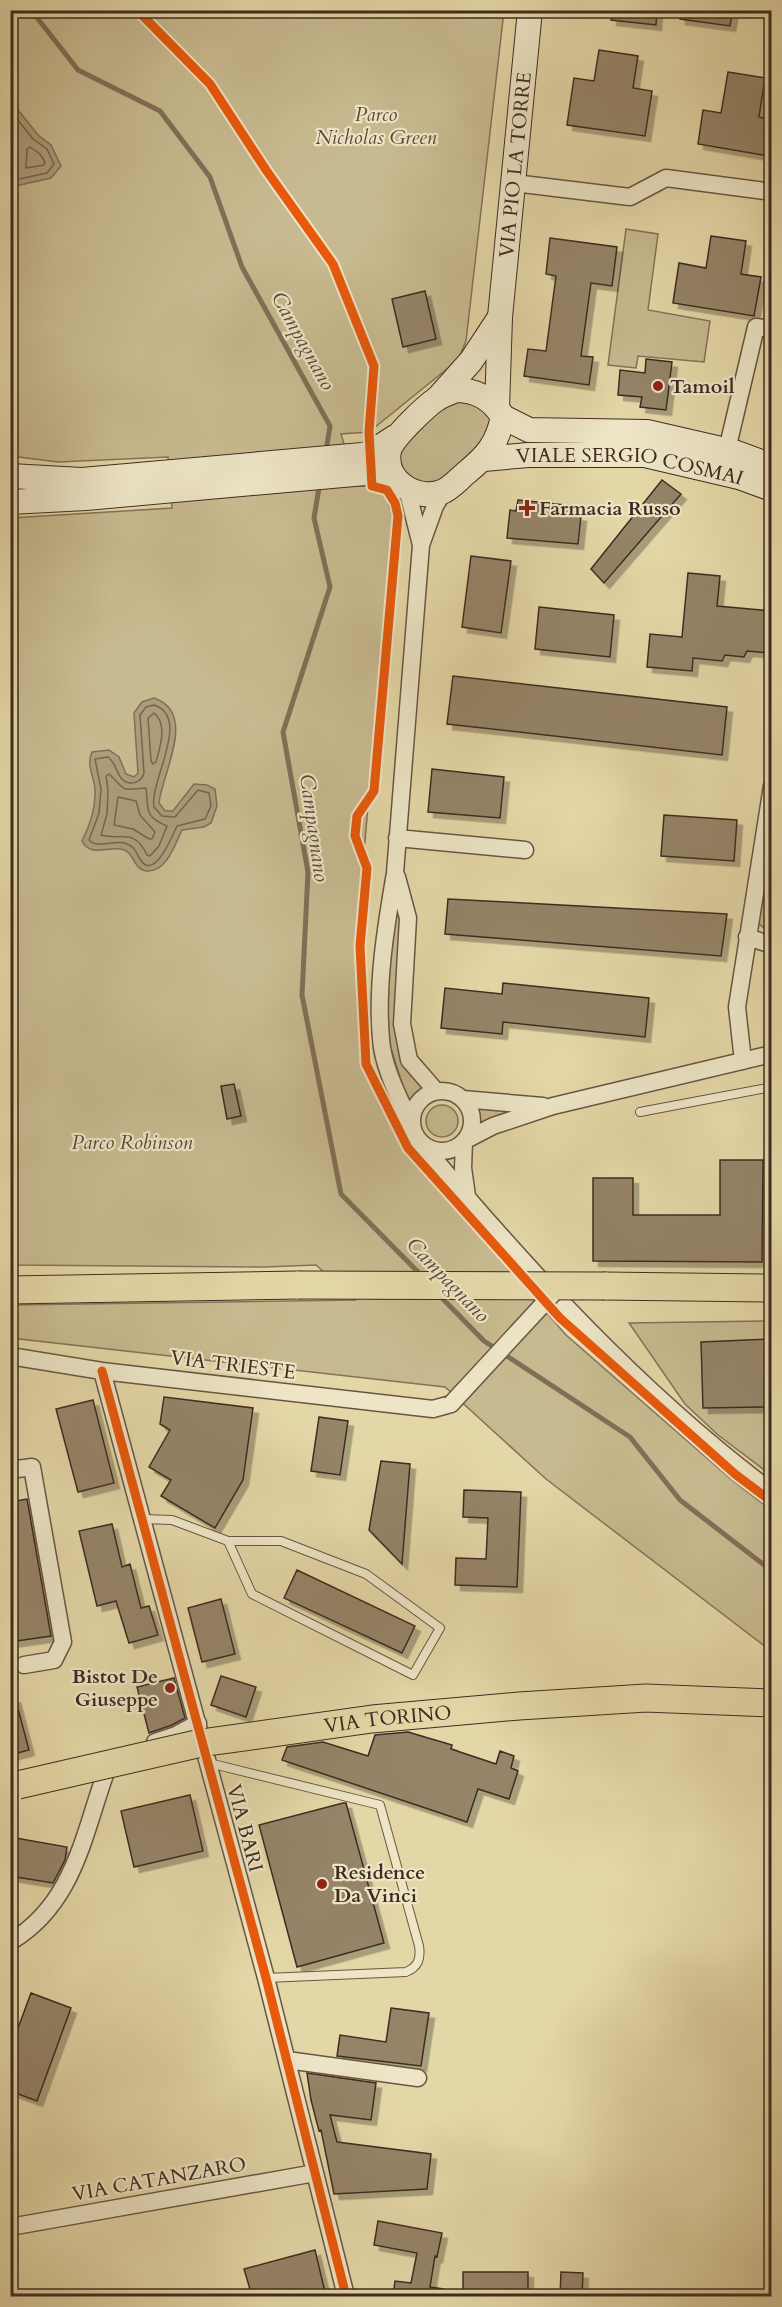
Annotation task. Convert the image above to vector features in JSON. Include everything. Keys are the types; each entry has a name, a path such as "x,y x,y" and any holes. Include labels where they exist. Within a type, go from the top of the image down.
{"main road":[{"path":"10,1290 298,1285 771,1288"},
{"name":"VIA TORINO","path":"14,1786 201,1743 372,1719 646,1698 771,1703"}],"street":[{"name":"VIA PIO LA TORRE","path":"500,412 500,317 530,10"},
{"path":"514,183 630,197 666,178 771,192"},
{"name":"VIA PIO LA TORRE","path":"438,398 471,361 500,317"},
{"path":"727,450 756,327 771,329"},
{"path":"364,464 370,453 395,437 438,398 455,390 468,390 490,400 500,412 499,436 484,459 444,491 435,506 421,545 396,873 387,917 381,993 381,1040 390,1074 415,1136 468,1200 613,1354 723,1455 771,1492"},
{"name":"VIALE SERGIO COSMAI","path":"500,412 529,430 647,432 727,450 771,466"},
{"path":"395,437 388,452 421,545"},
{"name":"VIALE SERGIO COSMAI","path":"484,459 528,455 645,455 740,477 771,489"},
{"path":"10,502 84,489 364,464 424,493 444,491"},
{"path":"10,476 84,489"},
{"path":"743,1061 737,1007 771,786"},
{"path":"397,838 525,850"},
{"path":"396,873 408,918 402,1024 409,1060 435,1091"},
{"path":"747,937 771,945"},
{"path":"422,1144 438,1151 447,1151 493,1126 553,1106 771,1056"},
{"path":"412,1126 414,1108 427,1094 435,1091 455,1093 463,1099 472,1114 472,1124 465,1141 463,1168 468,1200"},
{"path":"463,1099 553,1106"},
{"name":"VIA TRIESTE","path":"10,1356 102,1371 433,1409 450,1404 560,1286"},
{"name":"VIA BARI","path":"102,1371 266,1978 346,2296"},
{"path":"10,1470 32,1467 63,1642 54,1660 24,1665"},
{"path":"10,1942 36,1922 52,1905 69,1880 106,1772 121,1753 176,1735 198,1723"},
{"path":"287,2060 418,2078"},
{"name":"VIA CATANZARO","path":"10,2227 315,2173"}],"lane":[{"path":"640,1112 771,1087"},
{"path":"143,1519 172,1520 228,1541 281,1541 366,1574 440,1628 413,1675 252,1594 228,1541"},
{"path":"209,1763 380,1805 419,1946 419,1960 413,1969 406,1972 266,1978"}],"green space":[{"path":"11,11 504,11 466,341 458,360 369,432 341,434 357,486 372,486 385,492 393,519 356,944 363,1066 406,1149 566,1335 732,1480 771,1510 771,1651 546,1479 445,1387 11,1338 11,1305 355,1300 316,1265 265,1267 11,1265 11,518 172,508 168,457 58,462 11,456"},
{"path":"626,229 658,234 648,310 710,321 704,362 638,356 636,368 608,365"},
{"path":"456,394 494,410 481,456 424,490 395,473 399,439"},
{"path":"771,835 771,934 757,922"},
{"path":"400,903 398,1024 428,1089 417,1096 410,1109 388,1039 386,994 392,918"},
{"path":"442,1105 453,1110 458,1121 453,1132 442,1137 431,1132 426,1121 431,1110"},
{"path":"472,1106 532,1109 472,1133 476,1119"},
{"path":"771,1321 771,1475 718,1435 685,1404 629,1323"}],"water":[{"path":"10,100 38,135 51,145 61,166 51,178 11,187 11,160 15,157 11,150"},
{"path":"154,698 167,706 174,717 176,730 159,803 165,811 173,811 194,784 207,785 215,789 217,806 211,823 204,827 182,830 165,862 154,870 147,871 138,867 126,851 89,849 82,841 95,803 90,766 92,752 109,750 119,757 126,774 134,777 138,773 134,713 142,702"}],"building":[{"path":"612,10 657,10 656,25 611,20"},
{"path":"680,10 733,10 730,26 680,19"},
{"path":"599,50 638,56 633,88 652,91 645,136 567,125 574,78 594,81"},
{"path":"728,72 765,78 759,117 771,120 769,156 698,144 703,110 721,113"},
{"path":"711,236 746,241 741,274 761,277 754,316 673,303 679,263 706,268"},
{"path":"550,238 617,247 612,286 591,283 581,356 593,357 589,385 524,376 528,349 546,351 556,276 546,274"},
{"path":"425,291 436,339 403,347 392,299"},
{"path":"646,359 672,362 666,410 640,407 642,397 618,395 620,370 645,373"},
{"path":"662,480 681,494 604,583 591,569"},
{"path":"518,500 574,506 573,515 581,516 578,544 507,538 510,510 516,511"},
{"path":"471,556 511,561 501,633 462,627"},
{"path":"688,573 720,576 717,606 771,611 771,653 747,651 744,657 725,655 722,661 693,658 692,671 647,667 650,634 682,637"},
{"path":"539,607 614,615 610,657 535,649"},
{"path":"453,676 727,707 722,755 447,724"},
{"path":"432,769 504,777 500,818 428,812"},
{"path":"664,815 737,820 734,861 661,856"},
{"path":"448,899 727,914 721,956 445,934"},
{"path":"503,983 649,998 645,1037 503,1022 502,1034 441,1028 445,988 502,994"},
{"path":"234,1084 241,1116 227,1119 221,1086"},
{"path":"720,1160 763,1160 762,1262 593,1261 593,1178 633,1178 633,1215 720,1215"},
{"path":"771,1339 771,1407 703,1408 701,1342"},
{"path":"164,1397 253,1408 243,1480 215,1528 161,1496 171,1480 149,1467 170,1430 160,1424"},
{"path":"93,1400 114,1483 78,1492 56,1409"},
{"path":"319,1417 348,1421 340,1475 311,1471"},
{"path":"381,1461 410,1464 402,1564 369,1530"},
{"path":"464,1490 521,1492 517,1587 455,1585 456,1558 486,1559 488,1518 463,1517"},
{"path":"27,1499 51,1636 10,1642 10,1502"},
{"path":"112,1524 122,1567 130,1564 141,1608 149,1606 158,1635 129,1643 116,1601 97,1606 79,1531"},
{"path":"297,1570 415,1626 402,1653 284,1598"},
{"path":"221,1599 235,1654 202,1662 188,1608"},
{"path":"221,1676 256,1687 246,1717 211,1705"},
{"path":"174,1678 185,1718 149,1733 137,1687"},
{"path":"15,1697 29,1750 10,1755 10,1698"},
{"path":"408,1732 452,1745 451,1749 496,1764 500,1751 514,1756 511,1768 518,1771 509,1799 478,1789 467,1822 282,1760 287,1747 323,1742 368,1756 375,1735"},
{"path":"190,1795 203,1851 134,1867 121,1811"},
{"name":"Residence Da Vinci","path":"346,1803 384,1943 297,1967 259,1825"},
{"path":"10,1837 67,1847 65,1860 53,1883 10,1876"},
{"path":"31,1993 71,2008 37,2101 10,2091 10,2050"},
{"path":"391,2008 429,2013 421,2066 337,2056 340,2035 386,2042"},
{"path":"307,2073 376,2083 371,2120 330,2115 337,2142 431,2154 427,2189 334,2194 321,2130 319,2131 311,2100"},
{"path":"378,2221 442,2233 437,2257 435,2256 430,2287 443,2289 443,2296 393,2296 395,2281 411,2283 417,2253 374,2245"},
{"path":"315,2250 326,2296 293,2296 294,2289 252,2296 244,2269"},
{"path":"463,2272 528,2272 528,2296 463,2296"},
{"path":"561,2272 583,2273 582,2296 560,2296"}],"waterway":[{"name":"Campagnano","path":"31,10 78,70 160,111 210,177 242,267 330,426 326,452"},
{"name":"Campagnano","path":"320,482 314,518 330,587 283,732 308,872 302,995 341,1194 422,1276"},
{"name":"Campagnano","path":"438,1294 484,1341 630,1437 680,1500 772,1571"}],"cycle path":[{"path":"137,10 210,84 266,170 333,264 374,366 369,432 372,486 387,490 395,503 398,516 374,791 357,816 355,836 367,868 360,946 366,1064 408,1148 560,1318 735,1474 772,1502"},
{"path":"102,1371 266,1978 346,2296"}],"place":[{"name":"Tamoil","path":"658,386"},
{"name":"Farmacia Russo","path":"527,508"},
{"name":"Bistot De Giuseppe","path":"170,1688"},
{"name":"Residence Da Vinci","path":"322,1884"}],"park label":[{"name":"Parco Nicholas Green","path":"376,126"},
{"name":"Parco Robinson","path":"132,1142"}]}
